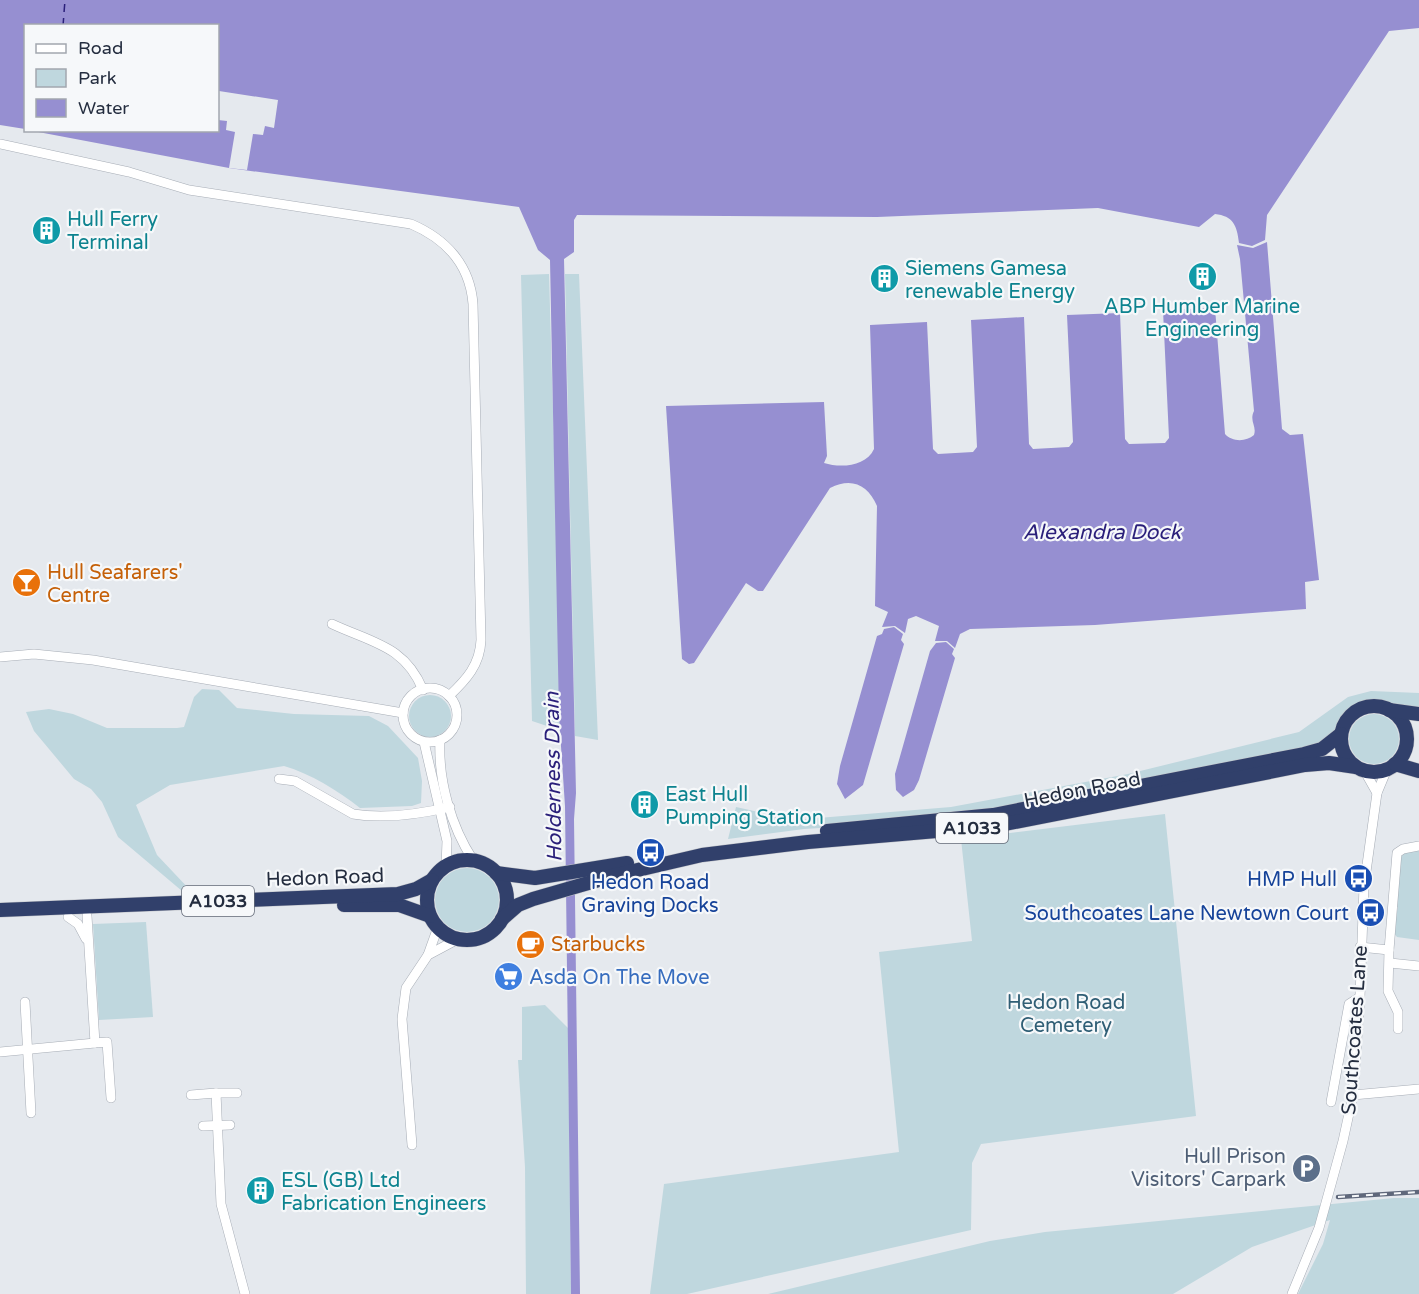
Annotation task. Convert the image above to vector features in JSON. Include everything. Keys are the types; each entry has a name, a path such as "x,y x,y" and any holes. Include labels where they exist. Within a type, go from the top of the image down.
{"highway":[{"name":"A1033","path":"1341,734 1350,715 1359,709 1369,706 1389,710"},
{"path":"1389,710 1419,714"},
{"path":"1389,710 1401,720 1407,735 1404,751 1391,766"},
{"path":"1407,735 1419,728"},
{"path":"1341,734 1344,752 1360,768"},
{"name":"Hedon Road","path":"502,919 526,901 556,893 584,878 703,848 806,833 993,815 1304,754 1322,749 1341,734"},
{"name":"A1033","path":"1404,751 1419,770"},
{"name":"Hedon Road","path":"496,873 519,878 557,876 584,878 702,855 808,842 995,826 1305,765 1329,763 1360,768"},
{"name":"A1033","path":"1360,768 1391,766 1419,770"},
{"path":"446,866 464,860 473,861"},
{"name":"A1033","path":"473,861 486,865 496,873"},
{"name":"A1033","path":"432,880 446,866"},
{"path":"496,873 506,895 502,919"},
{"path":"432,880 427,902 434,922"},
{"name":"Hedon Road","path":"0,910 398,894 416,889 432,880"},
{"name":"Hedon Road","path":"0,919 392,904 408,907 434,922"},
{"name":"A1033","path":"434,922 458,939 483,936 502,919"}],"street":[{"path":"0,144 129,172 201,192 411,224 429,233 456,255 466,273 472,292 481,640 471,673 449,696"},
{"path":"332,624 398,654 410,663 423,690"},
{"path":"0,657 34,654 93,660 403,713"},
{"path":"423,690 441,691 449,696 456,708 456,721 453,729 440,740 424,741 409,731 403,713 410,698 423,690"},
{"path":"440,740 447,841 446,866"},
{"path":"424,741 445,808 473,861"},
{"name":"Southcoates Lane","path":"1292,1294 1319,1228 1353,1095 1360,997 1359,947 1364,886 1377,793 1391,766"},
{"path":"1360,768 1377,793"},
{"path":"279,779 295,781 353,814 381,816 445,808"},
{"path":"1398,1029 1398,1012 1388,991 1397,853 1403,849 1419,846"},
{"path":"87,916 95,1042"},
{"path":"68,917 78,924 88,944"},
{"path":"412,1145 402,1006 406,988 428,955 434,922"},
{"path":"428,955 458,939"},
{"path":"1359,947 1389,950"},
{"path":"1390,963 1419,966"},
{"path":"1330,1102 1349,1004 1360,997"},
{"path":"25,1002 31,1113"},
{"path":"0,1052 107,1042 111,1098"},
{"path":"1353,1095 1419,1089"},
{"path":"191,1095 237,1092"},
{"path":"216,1093 220,1167 217,1204 231,1234 245,1294"},
{"path":"203,1126 230,1125"},
{"path":"220,1167 231,1167"},
{"path":"219,1232 242,1236"}],"green space":[{"path":"549,274 558,585 559,716 562,731 532,721 521,275"},
{"path":"565,274 579,274 598,740 575,736"},
{"path":"202,689 219,690 237,708 294,714 369,716 388,726 418,758 422,781 421,803 412,806 360,808 324,783 284,766 170,785 136,805 157,855 191,891 182,891 118,837 102,802 91,789 74,779 34,731 26,712 49,709 73,714 107,728 177,728 184,727 194,697"},
{"path":"1371,691 1419,693 1419,710 1370,702 1353,709 1341,718 1336,731 1323,746 1157,782 901,823 804,829 728,839 736,807 794,820 951,807 1128,774 1299,732 1348,697"},
{"path":"430,695 445,701 451,716 445,731 430,737 415,731 409,716 415,701"},
{"path":"1369,714 1379,714 1392,721 1399,734 1399,744 1392,757 1379,764 1369,764 1360,760 1353,753 1349,744 1349,734 1353,725 1360,718"},
{"name":"Hedon Road Cemetery","path":"1165,814 1196,1116 981,1144 972,1163 971,1230 687,1294 650,1294 664,1184 899,1152 879,952 972,941 961,839"},
{"path":"1419,849 1419,940 1397,937 1393,932 1398,907 1395,907 1400,859 1404,853"},
{"path":"461,868 473,868 490,877 497,888 499,900 497,912 490,923 473,932 461,932 449,927 440,918 435,906 435,894 440,882 449,873"},
{"path":"146,922 153,1017 99,1020 93,924"},
{"path":"545,1005 568,1028 571,1294 526,1294 525,1167 518,1060 522,1060 522,1007"},
{"path":"1394,1198 1419,1198 1419,1294 1298,1294 1323,1244 1330,1220 1252,1247 1173,1294 768,1294 990,1241 1045,1232"}],"water":[{"path":"0,0 1419,0 1419,28 1389,31 1267,215 1265,240 1252,246 1239,243 1233,222 1221,215 1215,214 1199,227 1098,208 877,217 577,215 574,220 574,252 564,259 576,793 574,819 580,1294 571,1294 565,806 559,716 550,260 538,250 519,207 229,168 38,132 219,132 219,24 24,24 24,129 0,125"},
{"name":"Alexandra Dock","path":"1267,242 1282,429 1290,435 1303,434 1319,580 1305,582 1306,609 1095,625 970,629 960,634 955,648 947,641 935,641 939,626 916,616 908,619 905,633 895,626 882,627 888,612 875,606 877,506 864,488 845,483 830,488 763,591 758,591 746,583 694,663 689,664 682,659 666,406 824,402 827,456 824,463 845,466 859,463 874,449 870,325 927,322 933,449 938,454 973,452 977,447 971,320 1024,317 1029,444 1033,449 1069,447 1073,442 1067,315 1120,313 1125,439 1129,444 1165,443 1169,438 1163,310 1215,308 1225,434 1235,440 1247,439 1254,435 1255,429 1252,418 1254,411 1237,245 1253,248"},
{"path":"894,627 903,634 901,640 904,644 863,785 845,799 837,784 840,766 877,636 882,634 884,629"},
{"path":"946,642 954,649 952,654 955,658 919,780 914,790 903,797 896,790 895,774 930,651 936,643"}],"pier":[{"path":"219,91 278,100 274,128 265,126 263,135 253,134 247,170 229,168 235,132 226,130 227,121 219,120"}],"ferry route":[{"path":"63,24 65,0"}],"railway":[{"path":"1338,1197 1419,1192"}],"place":[{"name":"Hull Ferry Terminal","path":"46,230"},
{"name":"ABP Humber Marine Engineering","path":"1202,276"},
{"name":"Siemens Gamesa renewable Energy","path":"884,279"},
{"name":"Hull Seafarers' Centre","path":"26,583"},
{"name":"East Hull Pumping Station","path":"644,805"},
{"name":"Hedon Road Graving Docks","path":"650,852"},
{"name":"HMP Hull","path":"1358,879"},
{"name":"Southcoates Lane Newtown Court","path":"1370,913"},
{"name":"Starbucks","path":"530,944"},
{"name":"Asda On The Move","path":"508,977"},
{"name":"Hull Prison Visitors' Carpark","path":"1307,1168"},
{"name":"ESL (GB) Ltd Fabrication Engineers","path":"260,1191"}],"water label":[{"name":"Holderness Drain","path":"553,777"}]}
